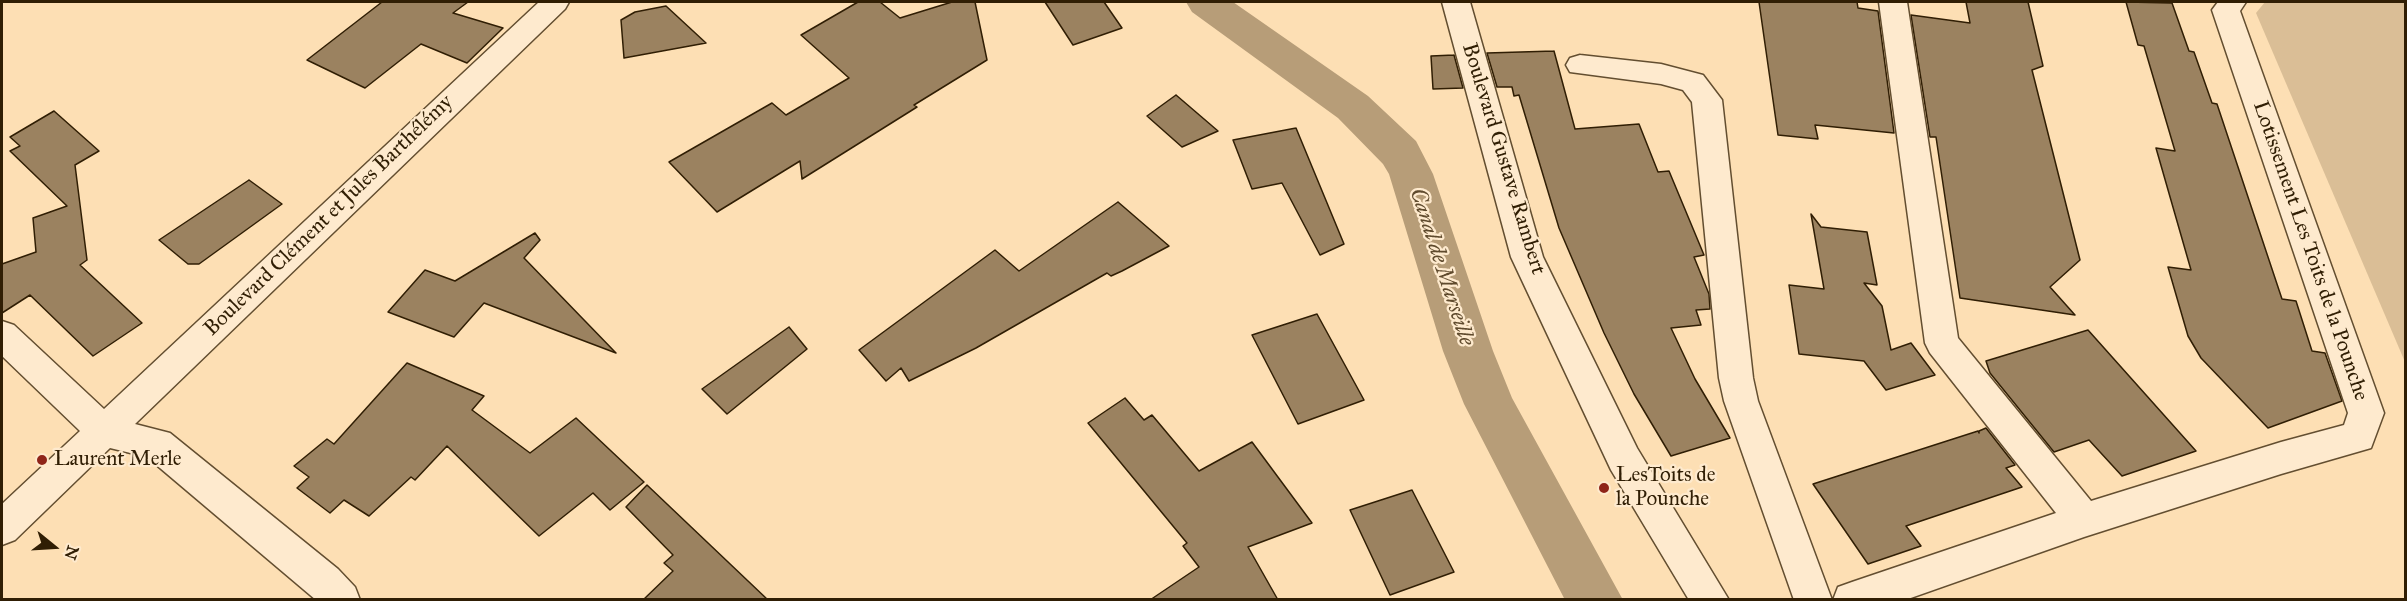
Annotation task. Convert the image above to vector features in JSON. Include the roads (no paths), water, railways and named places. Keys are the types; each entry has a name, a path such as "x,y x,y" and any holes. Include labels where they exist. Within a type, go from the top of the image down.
{"street":[{"name":"Boulevard Clément et Jules Barthélémy","path":"2,528 555,2"},
{"name":"Boulevard Gustave Rambert","path":"1456,2 1527,257 1624,459 1710,600"},
{"path":"1893,2 1942,343 2084,520"},
{"name":"Lotissement Les Toits de la Pounche","path":"1852,600 2084,520 2281,458 2358,437 2366,413 2226,10 2232,2"},
{"path":"1580,65 1661,74 1693,82 1707,100 1736,378 1741,401 1813,600"},
{"path":"2,335 105,432 157,444 325,582 341,600"}],"waterway":[{"name":"Canal de Marseille","path":"1206,2 1353,107 1400,153 1411,174 1468,351 1489,404 1595,600"}],"place":[{"name":"Laurent Merle","path":"42,460"},
{"name":"LesToits de la Pounche","path":"1604,488"}]}
